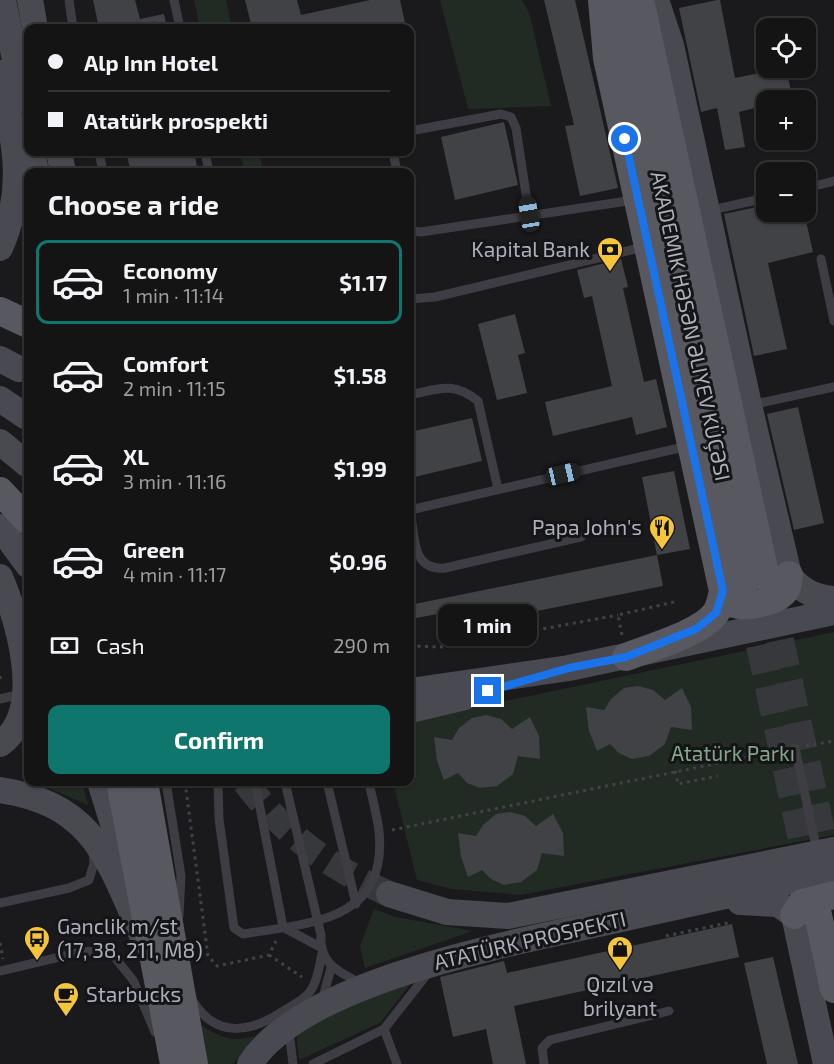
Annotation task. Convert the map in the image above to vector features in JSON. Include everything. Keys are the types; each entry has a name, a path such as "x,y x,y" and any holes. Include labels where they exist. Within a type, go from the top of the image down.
{"main road":[{"path":"3,0 24,112"},
{"path":"30,0 35,24"},
{"path":"602,0 607,58 693,445 756,582"},
{"name":"AKADEMIK HƏSƏN ƏLIYEV KÜÇƏSI","path":"618,0 756,582"},
{"name":"AKADEMIK HƏSƏN ƏLIYEV KÜÇƏSI","path":"640,0 756,582"},
{"path":"656,0 671,45 749,405 756,582"},
{"path":"0,74 15,153 17,189 11,222 0,248"},
{"path":"0,311 24,322"},
{"path":"0,399 24,415"},
{"path":"0,442 24,462"},
{"path":"2,493 24,517"},
{"path":"0,527 24,560"},
{"path":"626,657 696,629 756,582 798,586 809,594 834,599"},
{"path":"1,583 22,653 24,673"},
{"path":"414,690 569,668 834,612"},
{"path":"414,709 569,668"},
{"path":"0,744 19,723 24,702"},
{"path":"101,786 165,964"},
{"path":"121,786 165,964 194,1064"},
{"path":"144,786 174,1064"},
{"path":"0,790 39,800 79,822 92,835 165,964"},
{"name":"ATATÜRK PROSPEKTI","path":"388,894 447,912 508,916 828,858"},
{"name":"ATATÜRK PROSPEKTI","path":"250,1064 255,1056 288,1027 321,1007 367,987 438,962 689,904 828,858"},
{"path":"689,904 772,902 785,906 815,908"},
{"path":"815,908 834,989"},
{"path":"815,908 826,1064"}],"lane":[{"path":"69,0 73,24"},
{"path":"174,0 179,24"},
{"path":"414,130 501,114 511,117 516,128 529,214"},
{"path":"816,186 834,181"},
{"path":"414,231 421,232 529,214 638,200"},
{"path":"707,211 756,200"},
{"path":"414,299 435,297 648,246"},
{"path":"821,259 834,321"},
{"path":"414,394 448,387 458,388 478,401 498,489"},
{"path":"749,405 834,387"},
{"path":"414,508 693,445"},
{"path":"414,532 421,562 429,568 445,568 581,537"},
{"path":"0,699 24,693"},
{"path":"795,748 828,858"},
{"path":"167,786 182,885 165,964 207,1017 218,1024 245,1029 265,1024 310,993 321,951 318,920 286,786"},
{"path":"218,786 219,819 234,928 243,934 318,920 343,912 356,904 368,890 377,871 379,832 370,786"},
{"path":"256,786 283,927 321,951 331,968 367,987"},
{"path":"328,786 356,904"},
{"path":"0,903 69,888 89,880 94,863 92,835"},
{"path":"0,970 81,952 99,951 112,954 133,980 166,1064"},
{"path":"313,1064 384,1029 438,962"},
{"path":"321,1007 331,968"},
{"path":"544,1064 542,1048 550,1040 669,1011"},
{"path":"288,1027 293,1064"},
{"path":"384,1029 397,1064"}],"path":[{"path":"414,646 445,647 618,615 678,601"},
{"path":"618,615 626,657"},
{"path":"0,676 0,683"},
{"path":"379,832 834,741"},
{"path":"675,771 678,784 718,776"},
{"path":"666,936 718,925"},
{"path":"269,955 302,977"}],"green space":[{"path":"194,0 226,0 231,24 199,24"},
{"path":"440,0 522,0 529,12 551,106 468,109"},
{"path":"241,156 260,156 262,168 244,168"},
{"name":"Atatürk Parkı","path":"834,632 834,835 520,895 452,889 417,880 394,786 414,786 414,720"},
{"path":"44,786 83,786 88,805"},
{"path":"374,909 396,917 473,931 365,968 360,946"},
{"path":"419,973 380,1023 299,1060 296,1030"},
{"path":"198,1023 212,1032 232,1039 255,1036 233,1064 207,1064"}],"building":[{"path":"93,0 135,0 140,19 164,14 166,24 98,24"},
{"path":"245,0 297,0 301,15 370,0 400,0 405,24 251,24"},
{"path":"544,0 575,0 618,188 580,196 565,126 574,125"},
{"path":"720,0 735,78 756,74 756,78 788,78 791,90 756,90 756,108 739,112 745,147 725,150 717,108 701,112 679,8"},
{"path":"504,122 518,185 455,200 441,137"},
{"path":"127,156 195,156 197,168 130,168"},
{"path":"756,207 756,222 806,222 813,252 768,263 787,349 754,356 724,214"},
{"path":"621,259 628,287 623,288 644,382 656,379 667,427 636,435 632,417 553,436 545,402 612,386 592,296 584,298 577,270"},
{"path":"515,314 525,353 518,355 527,393 497,400 478,324"},
{"path":"798,407 824,523 794,530 767,414"},
{"path":"472,418 482,461 414,477 414,431"},
{"path":"674,471 690,549 657,555 642,477"},
{"path":"657,555 663,586 441,630 438,614 414,618 414,604"},
{"path":"638,686 653,690 665,700 682,688 691,707 692,730 671,727 665,744 649,756 632,759 619,753 610,744 597,751 589,731 586,707 604,710 611,699 624,688"},
{"path":"486,715 501,719 512,729 530,717 539,736 540,759 518,756 513,774 497,786 480,788 467,783 458,773 444,780 437,761 434,737 452,740 459,728 472,718"},
{"path":"510,812 525,816 536,826 553,814 563,833 564,856 542,853 537,870 521,882 504,885 491,879 482,870 468,877 461,857 458,833 476,836 483,825 496,814"},
{"path":"732,924 739,957 514,1006 526,1064 493,1064 486,1029 453,1037 440,977 504,961 507,973"},
{"path":"773,957 798,1064 767,1064 744,963"}],"tunnel":[{"path":"771,599 831,877"},
{"path":"751,604 811,881"},
{"path":"248,786 276,819 309,848 346,872 389,894"}],"place":[{"name":"Kapital Bank","path":"610,273"},
{"name":"Papa John's","path":"662,551"},
{"name":"Gənclik m/st (17, 38, 211, M8)","path":"37,962"},
{"name":"Qızıl və brilyant","path":"620,972"},
{"name":"Starbucks","path":"66,1018"}],"route":[{"path":"488,691 569,668 626,657 696,629 716,613 723,591 625,139"}]}
